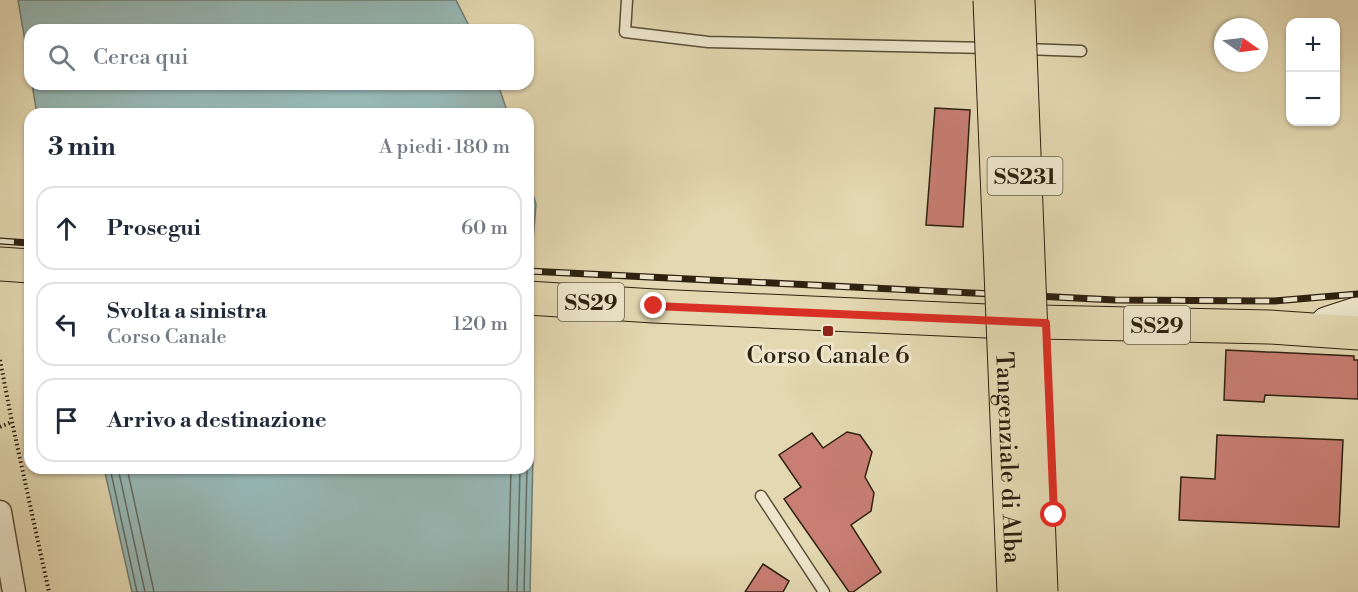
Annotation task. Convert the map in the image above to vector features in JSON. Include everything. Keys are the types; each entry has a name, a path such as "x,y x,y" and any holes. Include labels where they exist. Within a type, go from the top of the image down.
{"main road":[{"name":"Tangenziale di Alba","path":"990,0 1014,592"},
{"name":"Tangenziale di Alba","path":"1018,0 1041,592"},
{"name":"SS29","path":"534,298 987,321 1269,327 1358,333"},
{"name":"SS29","path":"1269,327 1343,323"}],"street":[{"path":"1343,323 1358,313"},
{"path":"987,321 998,592"},
{"path":"1046,323 1057,592"},
{"path":"0,512 14,592"}],"lane":[{"path":"627,0 625,32 708,42 999,49"},
{"path":"1011,49 1081,51"},
{"path":"761,496 824,592"},
{"path":"1030,518 1054,515"},
{"path":"995,522 1019,519"}],"path":[{"path":"0,360 49,592"},
{"path":"0,427 12,422"}],"water":[{"path":"18,0 456,0 468,24 24,24 24,36"},
{"path":"33,90 500,90 506,108 36,108"},
{"path":"534,198 536,204 534,228"},
{"path":"105,474 533,474 530,592 132,592"}],"building":[{"path":"935,108 970,110 963,227 926,225"},
{"path":"1226,350 1354,356 1354,360 1358,360 1358,399 1265,395 1264,402 1224,400"},
{"path":"847,432 860,435 872,452 865,477 874,493 871,511 851,525 881,572 853,592 849,592 784,499 801,487 779,455 812,433 823,448"},
{"path":"1217,435 1343,440 1339,527 1179,520 1181,477 1215,479"},
{"path":"763,564 789,581 783,592 745,592"}],"railway":[{"path":"0,241 24,243"},
{"path":"534,271 1115,300 1274,301 1358,294"}],"place":[{"name":"Corso Canale 6","path":"828,331"}],"route":[{"path":"654,306 1046,323 1054,515"}]}
